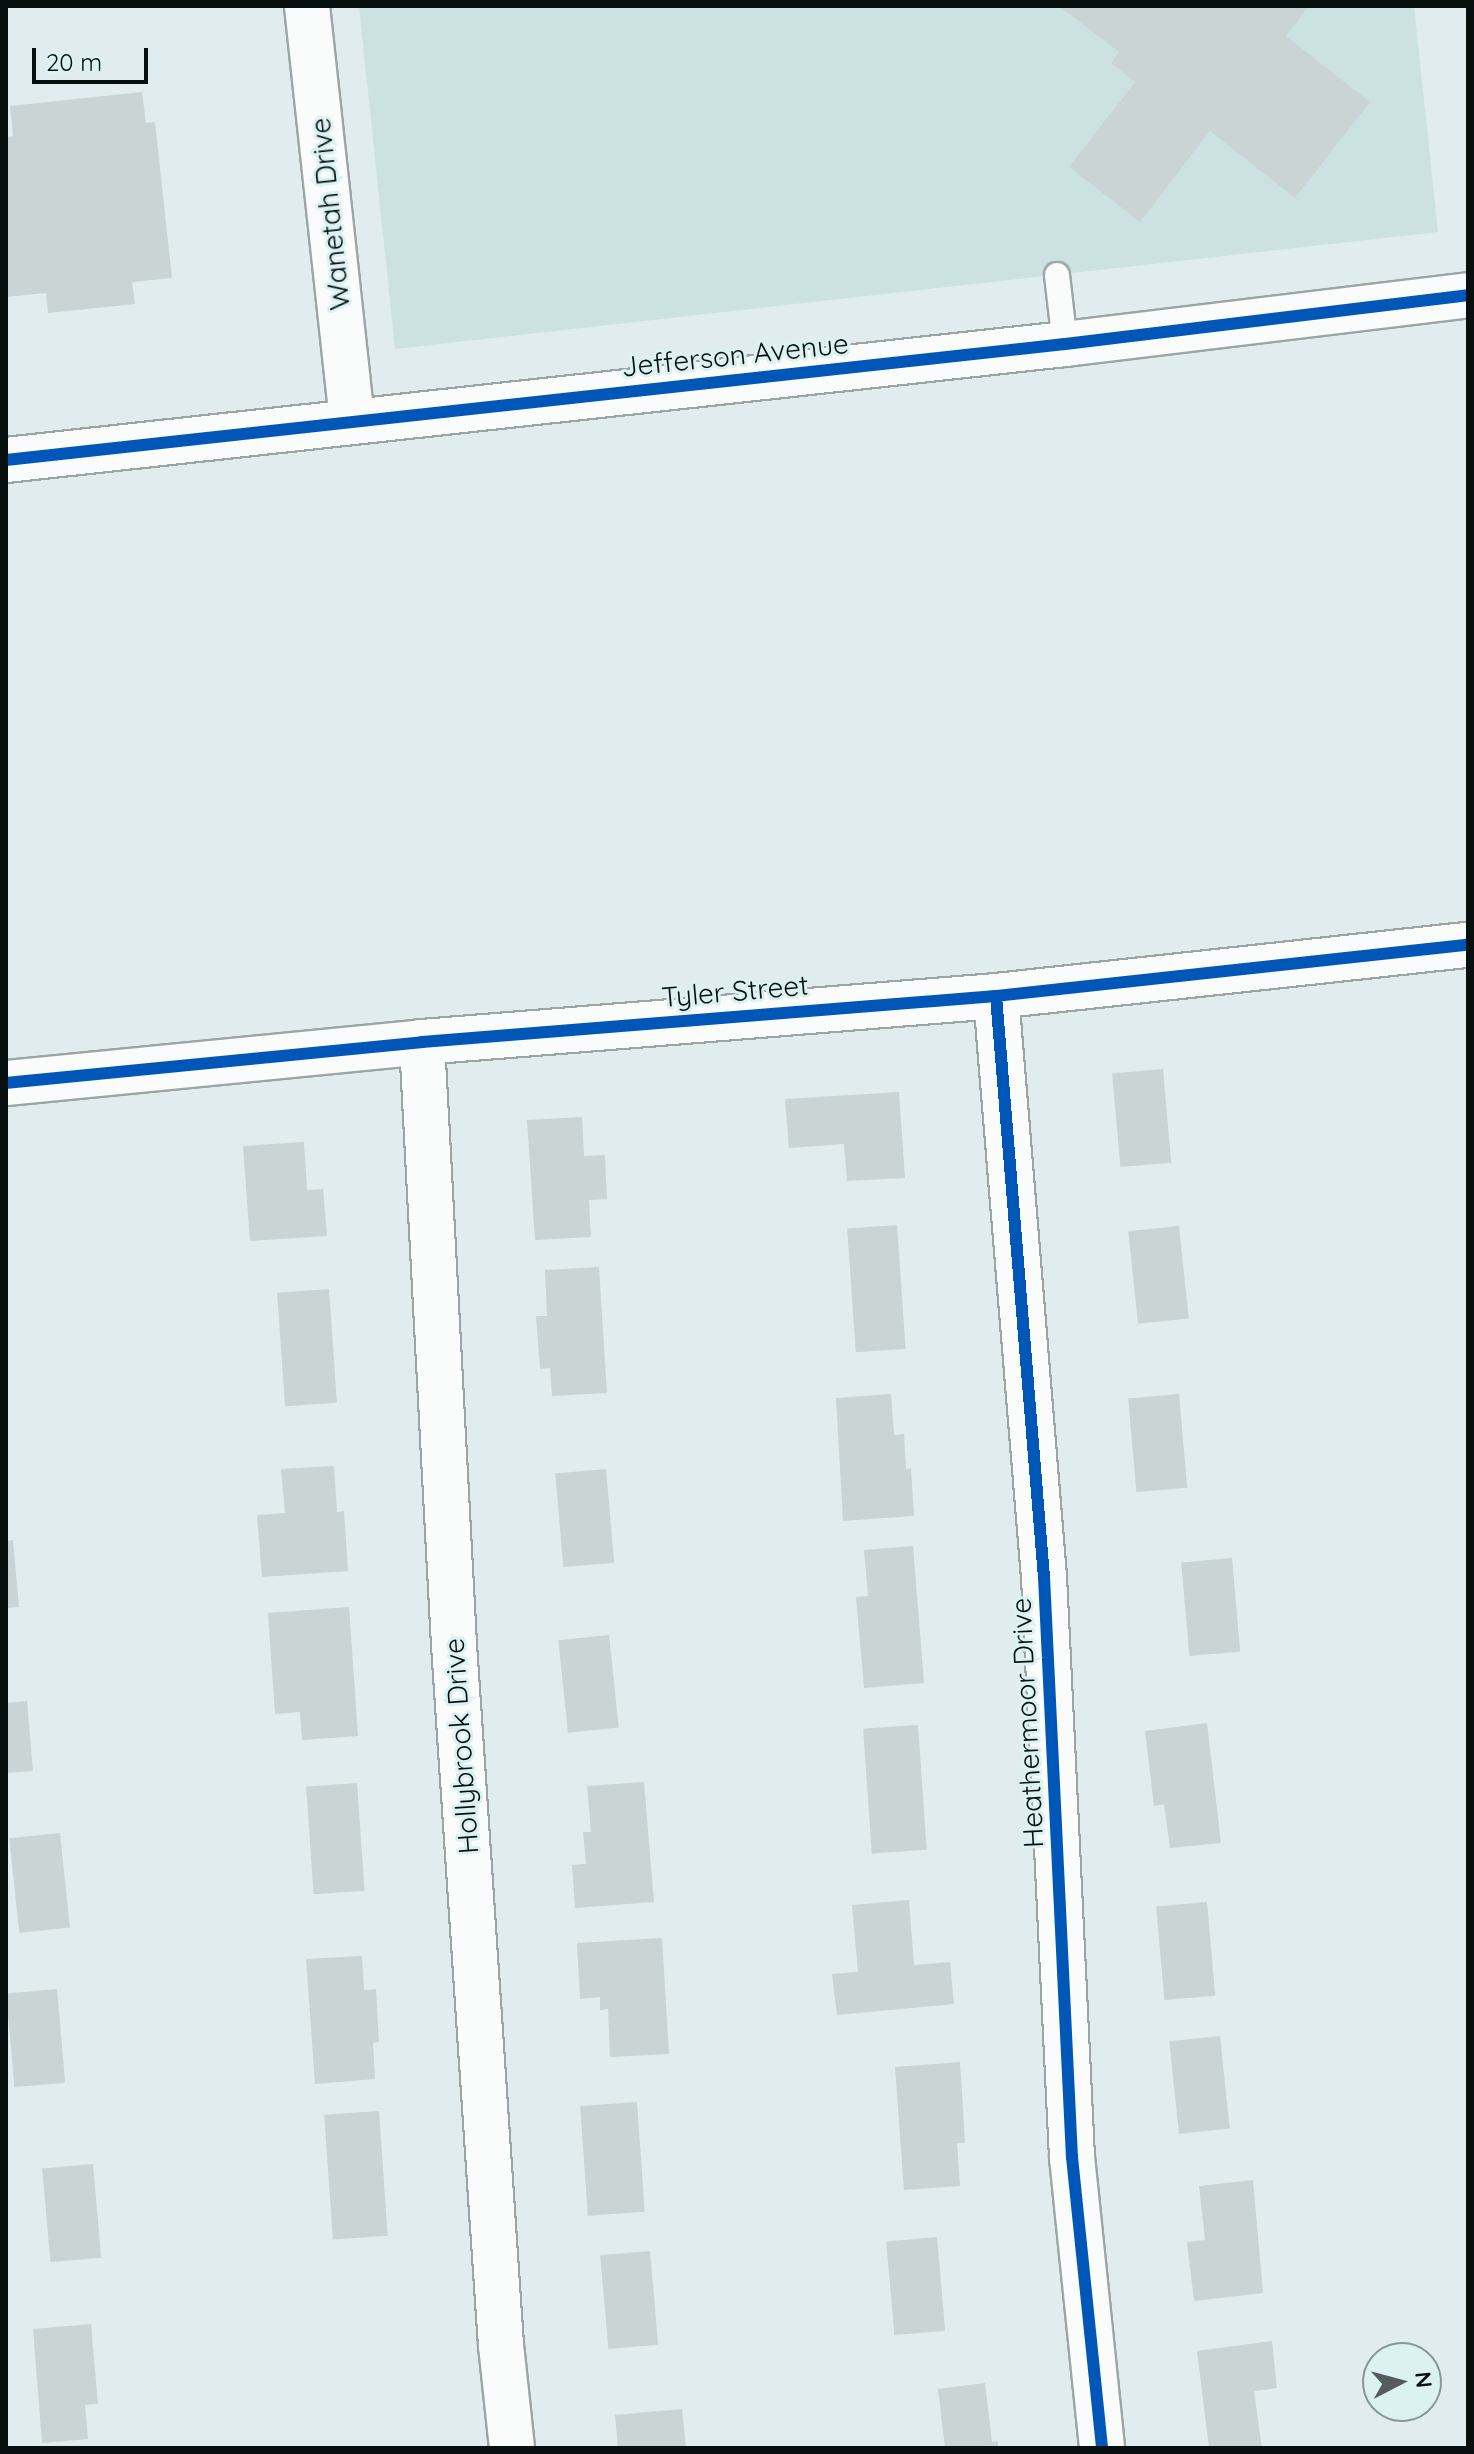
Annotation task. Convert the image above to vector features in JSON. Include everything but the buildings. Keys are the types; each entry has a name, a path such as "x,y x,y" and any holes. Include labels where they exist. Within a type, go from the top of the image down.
{"street":[{"name":"Wanetah Drive","path":"307,6 352,421"},
{"name":"Jefferson Avenue","path":"6,460 1065,344 1468,295"},
{"name":"Tyler Street","path":"6,1083 422,1042 996,996 1468,945"},
{"name":"Heathermoor Drive","path":"996,996 1044,1577 1072,2157 1102,2448"},
{"name":"Hollybrook Drive","path":"422,1042 454,1645 501,2345 512,2448"}],"lane":[{"path":"1057,275 1065,344"}],"shaded area":[{"path":"359,6 1414,6 1438,232 395,349"}],"cycle path":[{"path":"6,460 1065,344 1468,295"},
{"path":"6,1083 422,1042 996,996 1468,945"},
{"path":"996,996 1044,1577 1072,2157 1102,2448"}]}
